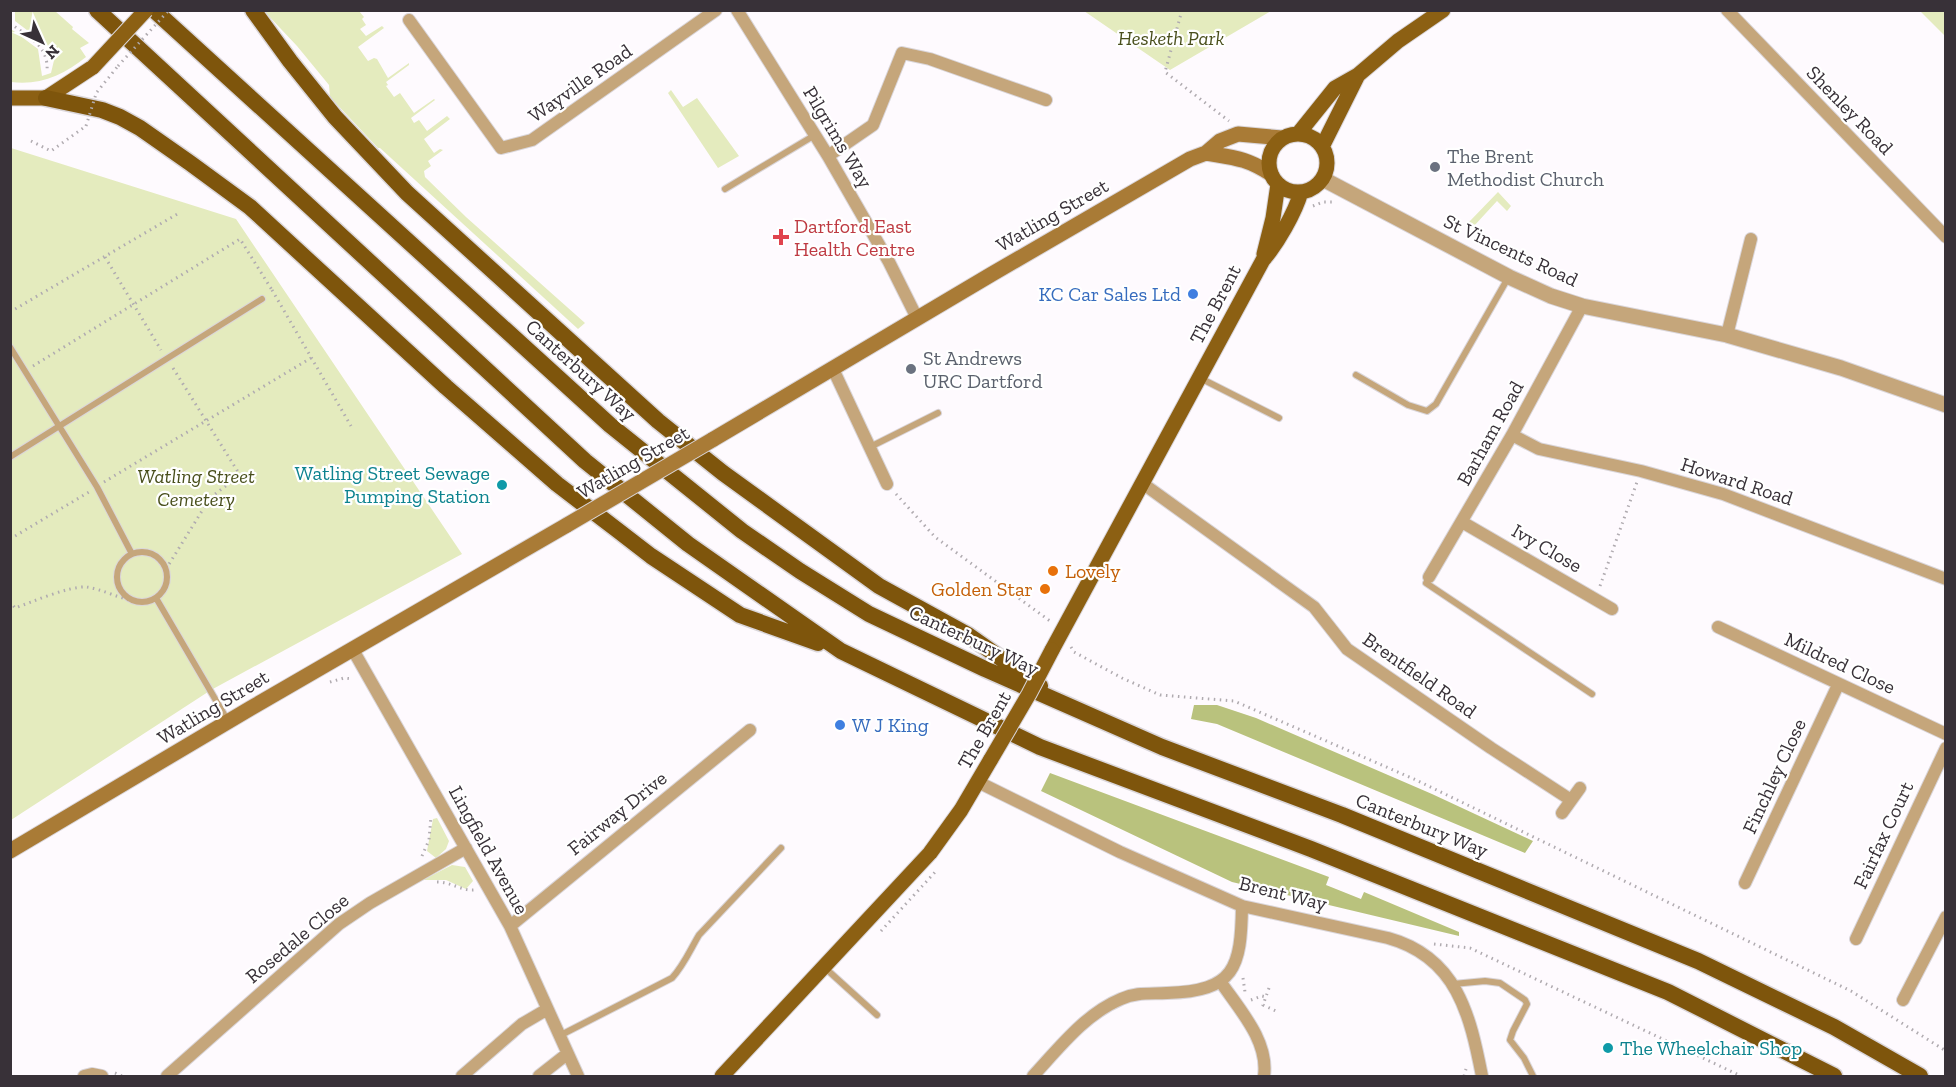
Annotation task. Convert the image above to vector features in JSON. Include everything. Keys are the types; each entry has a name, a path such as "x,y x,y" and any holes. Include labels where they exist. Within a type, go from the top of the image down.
{"highway":[{"path":"97,10 585,461 688,544 841,651"},
{"name":"Canterbury Way","path":"154,10 610,425 732,524 800,571 869,614 985,669 1162,747 1342,815 1698,961 1834,1027 1920,1077"},
{"path":"253,10 327,108 407,193 658,421 723,473 879,586 992,650 1062,703"},
{"path":"46,98 102,110 120,117 182,157 250,207 548,477 651,556 740,615 841,651 1040,747 1311,849 1668,992 1834,1077"}],"main road":[{"path":"10,98 46,98 93,67 146,10"},
{"path":"1298,134 1335,88 1358,75 1398,41 1443,10"},
{"path":"1322,147 1358,75"},
{"name":"Watling Street","path":"10,851 917,318 1190,159 1206,153 1220,141 1238,134 1282,138"},
{"path":"1206,153 1239,158 1256,164 1289,191 1301,192 1314,187 1323,179 1328,165 1322,147 1310,138 1298,134 1282,138"},
{"name":"The Brent","path":"1263,260 1273,218 1275,179 1269,164 1269,155 1282,138"},
{"name":"The Brent","path":"722,1077 945,835 1029,694 1263,260 1275,246 1298,203 1301,192"}],"street":[{"name":"Wayville Road","path":"410,20 501,148 532,140 716,10"},
{"name":"Pilgrims Way","path":"737,10 828,156 889,262 917,318"},
{"name":"Shenley Road","path":"1727,10 1946,237"},
{"path":"828,156 873,125 902,53 930,59 1046,100"},
{"name":"St Vincents Road","path":"1323,179 1509,277 1551,296 1582,306 1727,335 1841,368 1946,405"},
{"path":"1727,335 1751,239"},
{"name":"Barham Road","path":"1429,577 1512,435 1582,306"},
{"path":"833,369 887,484"},
{"name":"Howard Road","path":"1512,435 1539,449 1641,471 1723,494 1946,579"},
{"name":"Brentfield Road","path":"1142,483 1314,607 1347,649 1571,800"},
{"name":"Ivy Close","path":"1462,522 1612,609"},
{"name":"Mildred Close","path":"1718,627 1946,734"},
{"name":"Lingfield Avenue","path":"353,650 510,927 578,1077"},
{"name":"Finchley Close","path":"1744,883 1839,685"},
{"name":"Fairway Drive","path":"510,927 750,730"},
{"name":"Fairfax Court","path":"1856,939 1946,748"},
{"name":"Brent Way","path":"978,782 1120,852 1242,906 1399,941 1432,962 1462,999 1469,1019 1482,1077"},
{"path":"1562,813 1580,788"},
{"name":"Rosedale Close","path":"167,1077 339,924 370,903 466,848"},
{"path":"1033,1077 1088,1019 1116,1001 1135,994 1202,990 1220,981 1233,968 1240,949 1242,906"},
{"path":"1904,1000 1946,917"},
{"path":"1220,981 1257,1038 1263,1055 1264,1077"},
{"path":"462,1077 514,1030 531,1017 546,1010"},
{"path":"539,1077 567,1053"},
{"path":"84,1077 92,1074 102,1077"}],"lane":[{"path":"725,189 815,135"},
{"path":"1356,375 1408,405 1427,411 1436,404 1509,277"},
{"path":"10,457 262,299"},
{"path":"10,347 97,487 132,554"},
{"path":"1199,378 1279,418"},
{"path":"870,447 938,412"},
{"path":"140,552 152,554 162,562 166,569 165,586 156,598 140,602 123,594 117,579 120,564 132,554 140,552"},
{"path":"1429,577 1426,583 1592,694"},
{"path":"156,598 229,722"},
{"path":"558,1036 672,978 686,962 690,949 699,935 781,848"},
{"path":"823,967 877,1015"},
{"path":"1452,984 1485,981 1500,983 1525,1000 1527,1004 1512,1031 1510,1040 1524,1058 1533,1077"}],"path":[{"path":"31,141 51,151 86,126 96,94 169,10"},
{"path":"1182,10 1165,72 1233,124 1226,129"},
{"path":"10,23 43,50 47,57 47,72"},
{"path":"1308,210 1323,202 1337,202"},
{"path":"10,312 179,213"},
{"path":"25,371 240,239 351,426"},
{"path":"105,256 240,475 210,498 166,569"},
{"path":"262,299 272,290"},
{"path":"10,539 311,358"},
{"path":"1595,599 1641,471"},
{"path":"887,484 935,537 1051,621 1074,652 1122,678 1160,695 1234,701 1414,779 1851,991 1946,1051"},
{"path":"10,601 15,608 49,595 86,587 128,601 140,602"},
{"path":"324,685 344,678 358,681"},
{"path":"876,935 931,878 940,865"},
{"path":"430,882 450,883 467,890 476,889 475,882"},
{"path":"1399,941 1470,948 1741,1077"},
{"path":"1244,972 1246,999 1250,1007"},
{"path":"1269,988 1263,1005 1276,1011"},
{"path":"1246,999 1266,997"},
{"path":"1464,1077 1467,1059"}],"green space":[{"path":"15,10 55,11 89,43 80,48 86,57 51,78 21,83 11,82 11,29 38,49 42,76 51,73 55,56 44,43 15,21"},
{"path":"264,11 359,11 366,25 360,29 366,36 382,26 384,28 358,47 368,61 377,59 388,78 409,63 386,82 388,85 386,86 394,97 400,93 414,113 435,100 411,118 414,123 419,120 427,131 447,116 450,119 424,139 434,153 440,149 443,150 428,161 431,166 424,171 425,177 466,217 585,323 578,329 378,148 330,97 329,85"},
{"name":"Hesketh Park","path":"1084,11 1271,11 1170,70"},
{"path":"1920,11 1945,11 1945,36"},
{"path":"671,90 683,107 697,98 739,156 718,168 668,93"},
{"name":"Watling Street Cemetery","path":"11,148 236,219 462,554 211,690 11,820"},
{"path":"1498,192 1511,206 1507,211 1497,201 1474,226 1469,222"},
{"path":"1194,705 1217,705 1256,718 1432,794 1533,841 1525,853 1217,724 1191,719"},
{"path":"1050,773 1329,877 1326,885 1361,899 1364,892 1459,932 1459,936 1232,882 1041,791"},
{"path":"437,818 449,841 446,849 436,858 427,851 433,819"},
{"path":"452,865 465,867 473,881 466,889 446,880 423,880"}],"place":[{"name":"The Brent Methodist Church","path":"1435,167"},
{"name":"Dartford East Health Centre","path":"781,237"},
{"name":"KC Car Sales Ltd","path":"1193,294"},
{"name":"St Andrews URC Dartford","path":"911,369"},
{"name":"Watling Street Sewage Pumping Station","path":"502,485"},
{"name":"Lovely","path":"1053,571"},
{"name":"Golden Star","path":"1045,589"},
{"name":"W J King","path":"840,725"},
{"name":"The Wheelchair Shop","path":"1608,1048"}]}
